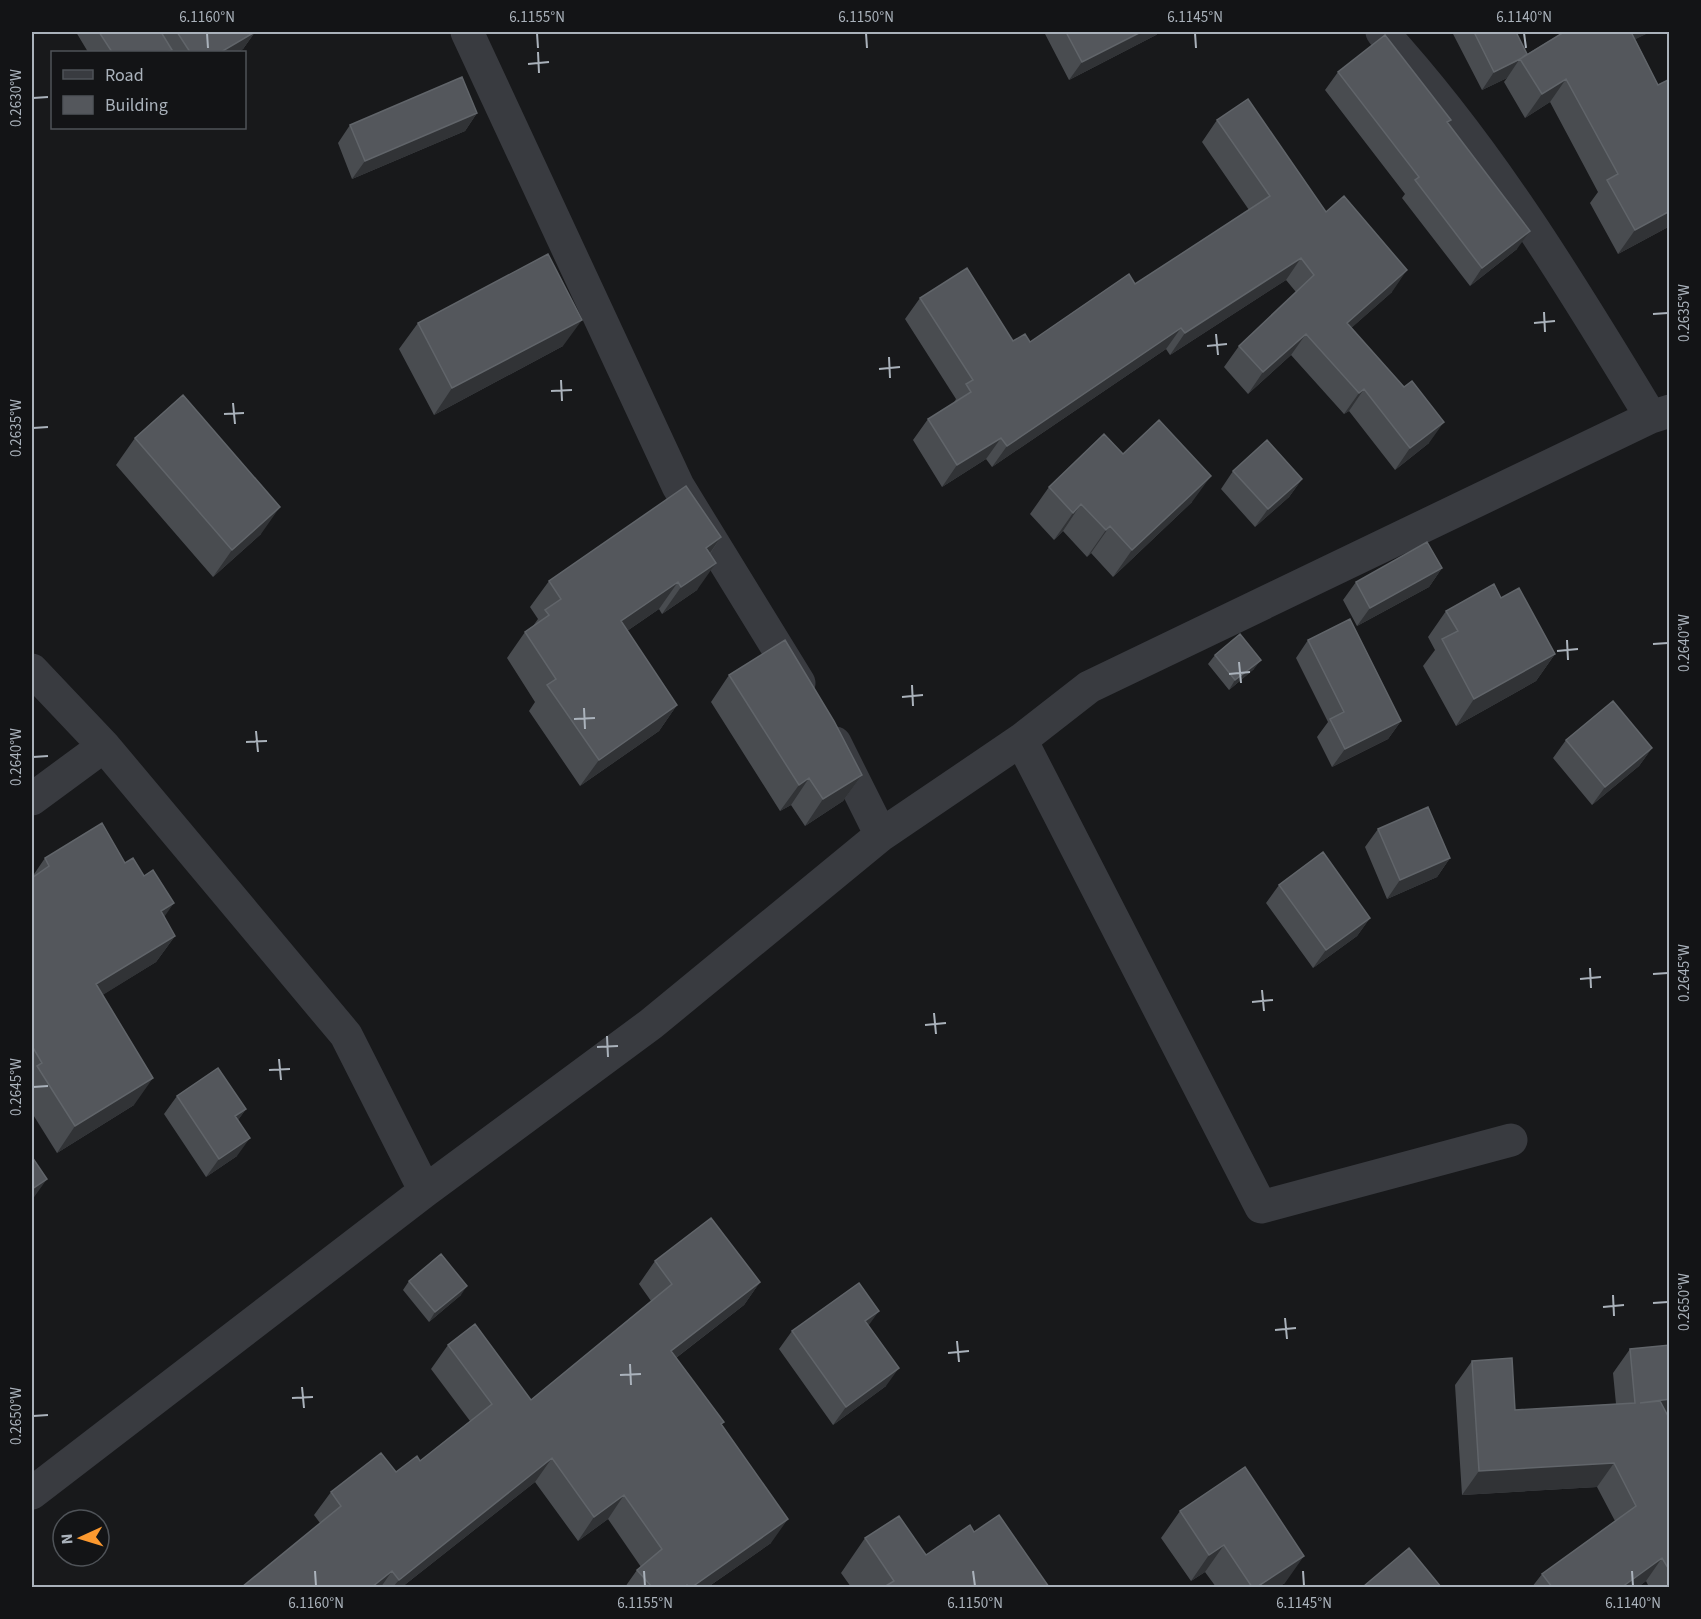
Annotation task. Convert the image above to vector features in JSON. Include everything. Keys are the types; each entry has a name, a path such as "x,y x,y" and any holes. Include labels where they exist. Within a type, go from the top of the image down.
{"street":[{"path":"467,32 678,486 817,713 881,835"},
{"path":"32,1493 425,1191 651,1024 881,835 1021,740 1089,687 1660,414 1587,310 1472,137 1383,32"},
{"path":"32,670 104,746 346,1035 425,1191"},
{"path":"1021,740 1262,1207 1511,1140"},
{"path":"32,799 104,746"}],"building":[{"path":"99,32 161,32 172,50 170,51 111,51"},
{"path":"177,32 255,32 223,51 189,51"},
{"path":"1066,32 1141,32 1082,62"},
{"path":"1474,32 1516,32 1527,54 1494,72"},
{"path":"1564,32 1631,32 1658,85 1670,79 1670,211 1635,230 1607,180 1618,174 1566,79 1542,94 1520,59"},
{"path":"1385,35 1451,120 1447,122 1530,231 1482,268 1415,180 1419,177 1338,72"},
{"path":"462,77 477,113 365,161 350,125"},
{"path":"1248,99 1326,212 1344,196 1407,270 1347,323 1404,387 1412,381 1444,422 1410,448 1364,389 1359,393 1306,334 1263,372 1239,346 1314,275 1301,258 1185,333 1181,328 1007,446 1001,438 957,465 928,419 971,392 966,384 973,380 920,298 967,268 1013,341 1025,334 1030,342 1129,274 1135,284 1270,196 1217,120"},
{"path":"548,254 582,320 452,388 418,323"},
{"path":"183,395 280,507 232,550 135,438"},
{"path":"1159,420 1211,476 1132,550 1110,526 1106,530 1081,504 1073,513 1049,487 1104,434 1123,454"},
{"path":"1267,440 1302,479 1268,509 1233,471"},
{"path":"686,486 721,537 706,548 716,563 681,587 678,582 621,621 677,705 599,760 547,685 556,679 525,632 549,615 545,610 561,599 549,581"},
{"path":"1427,542 1442,568 1370,608 1356,582"},
{"path":"1494,584 1501,598 1519,588 1555,654 1474,699 1442,639 1458,631 1446,611"},
{"path":"1350,619 1401,721 1345,749 1330,719 1344,712 1308,640"},
{"path":"1240,634 1261,660 1235,680 1215,655"},
{"path":"785,640 834,721 862,775 823,799 809,778 799,785 729,675"},
{"path":"1613,701 1652,748 1605,787 1566,740"},
{"path":"1428,807 1450,858 1400,880 1378,829"},
{"path":"102,823 125,863 133,858 144,876 153,870 174,903 161,911 175,936 96,984 153,1078 75,1126 37,1066 42,1063 32,1046 32,878 49,866 45,858"},
{"path":"1323,852 1370,918 1326,950 1279,885"},
{"path":"218,1068 246,1109 235,1116 250,1138 219,1159 177,1096"},
{"path":"32,1157 47,1179 32,1189"},
{"path":"711,1218 760,1282 671,1351 724,1422 721,1424 788,1519 692,1587 687,1585 684,1587 652,1587 637,1570 662,1549 624,1495 594,1517 552,1458 399,1580 392,1571 372,1587 242,1587 341,1506 331,1492 381,1453 396,1472 417,1456 420,1461 492,1404 448,1345 475,1324 531,1400 672,1284 655,1261"},
{"path":"441,1254 467,1286 435,1312 409,1281"},
{"path":"859,1283 879,1311 865,1321 899,1368 846,1407 792,1331"},
{"path":"1670,1345 1670,1399 1640,1403 1660,1401 1670,1420 1670,1571 1662,1558 1622,1587 1552,1587 1542,1574 1636,1506 1614,1463 1479,1471 1472,1361 1512,1358 1515,1410 1635,1403 1630,1349"},
{"path":"1245,1467 1304,1556 1257,1587 1252,1587 1224,1545 1209,1555 1180,1511"},
{"path":"999,1515 1049,1587 884,1587 894,1581 865,1538 899,1516 926,1555 970,1525 974,1532"},
{"path":"1409,1548 1441,1587 1364,1586"}]}
